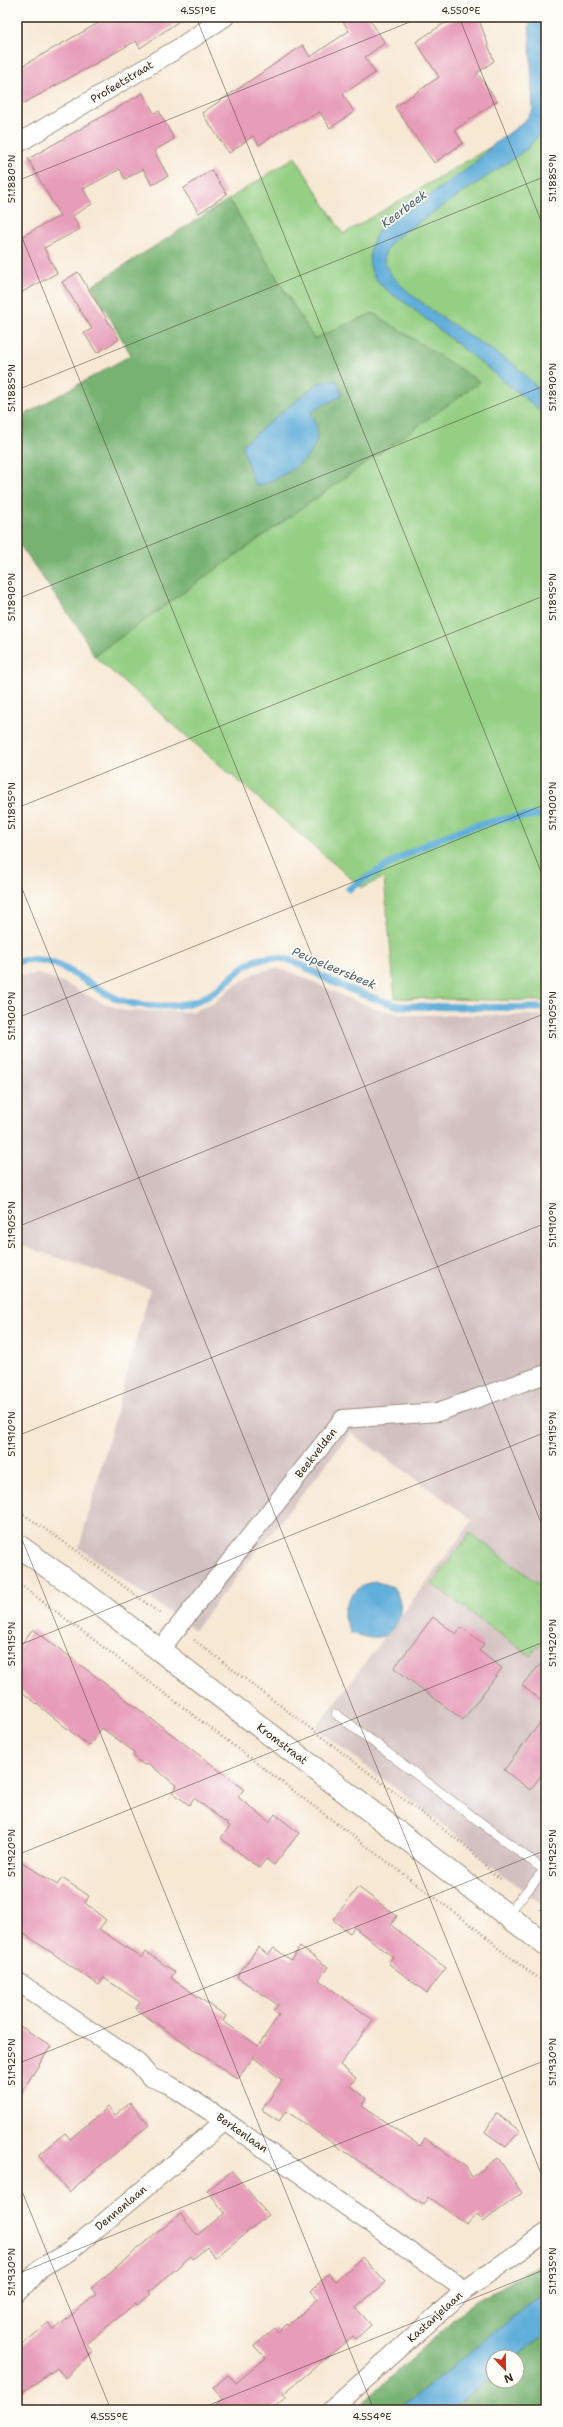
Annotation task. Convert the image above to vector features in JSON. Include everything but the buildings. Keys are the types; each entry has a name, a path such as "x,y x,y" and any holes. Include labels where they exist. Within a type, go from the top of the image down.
{"main road":[{"name":"Kromstraat","path":"17,1545 546,1945"}],"street":[{"name":"Profeetstraat","path":"17,144 177,48 225,17"},
{"name":"Beekvelden","path":"159,1651 343,1420 438,1412 546,1374"},
{"name":"Berkenlaan","path":"17,1981 138,2063 150,2077 168,2084 225,2121 465,2290"},
{"name":"Dennenlaan","path":"17,2293 42,2267 70,2251 225,2121"},
{"name":"Kastanjelaan","path":"331,2410 465,2290 546,2233"}],"lane":[{"path":"336,1714 545,1871 507,1915"}],"path":[{"path":"17,1510 77,1551 473,1852 490,1871 522,1896 546,1912"},
{"path":"17,1582 481,1932 546,1984"}],"shaded area":[{"path":"276,968 294,973 343,996 376,1009 410,1015 546,1015 546,1907 488,1864 472,1847 316,1728 473,1520 351,1433 194,1630 79,1548 150,1289 17,1244 17,976 40,974 74,988 96,1000 125,1011 191,1012 214,1003 231,988 255,973"}],"green space":[{"path":"546,53 546,1001 395,998 384,877 362,888 94,656 479,382 373,313 314,339 229,199 295,157 343,234 533,122"},
{"path":"229,199 314,339 373,313 480,382 94,656 81,632 17,541 17,419 131,355 92,286"},
{"path":"470,1533 546,1589 546,1635 530,1656 432,1584"},
{"path":"546,2260 546,2291 398,2410 355,2410 469,2306"},
{"path":"546,2333 546,2410 451,2410 485,2382 485,2389 525,2389 525,2349"}],"water":[{"path":"529,17 546,17 546,126 528,148 397,237 387,248 384,259 392,275 422,303 523,372 546,398 546,415 407,304 386,290 378,282 370,266 372,244 378,231 470,167 493,145 524,122 533,110"},
{"path":"331,380 337,381 342,394 335,400 311,413 316,427 317,439 305,459 272,481 260,486 254,484 242,445 318,383"},
{"path":"374,1581 393,1587 399,1601 400,1613 395,1625 385,1636 370,1638 351,1633 344,1615 347,1603 353,1594 358,1589"},
{"path":"546,2291 546,2333 525,2349 485,2349 485,2382 451,2410 398,2410"}],"waterway":[{"path":"349,889 396,860 442,837 466,828 491,822 517,817 546,815"},
{"name":"Peupeleersbeek","path":"17,962 33,959 48,962 63,967 119,1000 134,1004 156,1006 177,1005 198,1000 217,990 240,970 252,962 259,959 276,958 293,961 331,981 373,998 399,1006 546,1008"}],"water label":[{"name":"Keerbeek","path":"404,209"}]}
